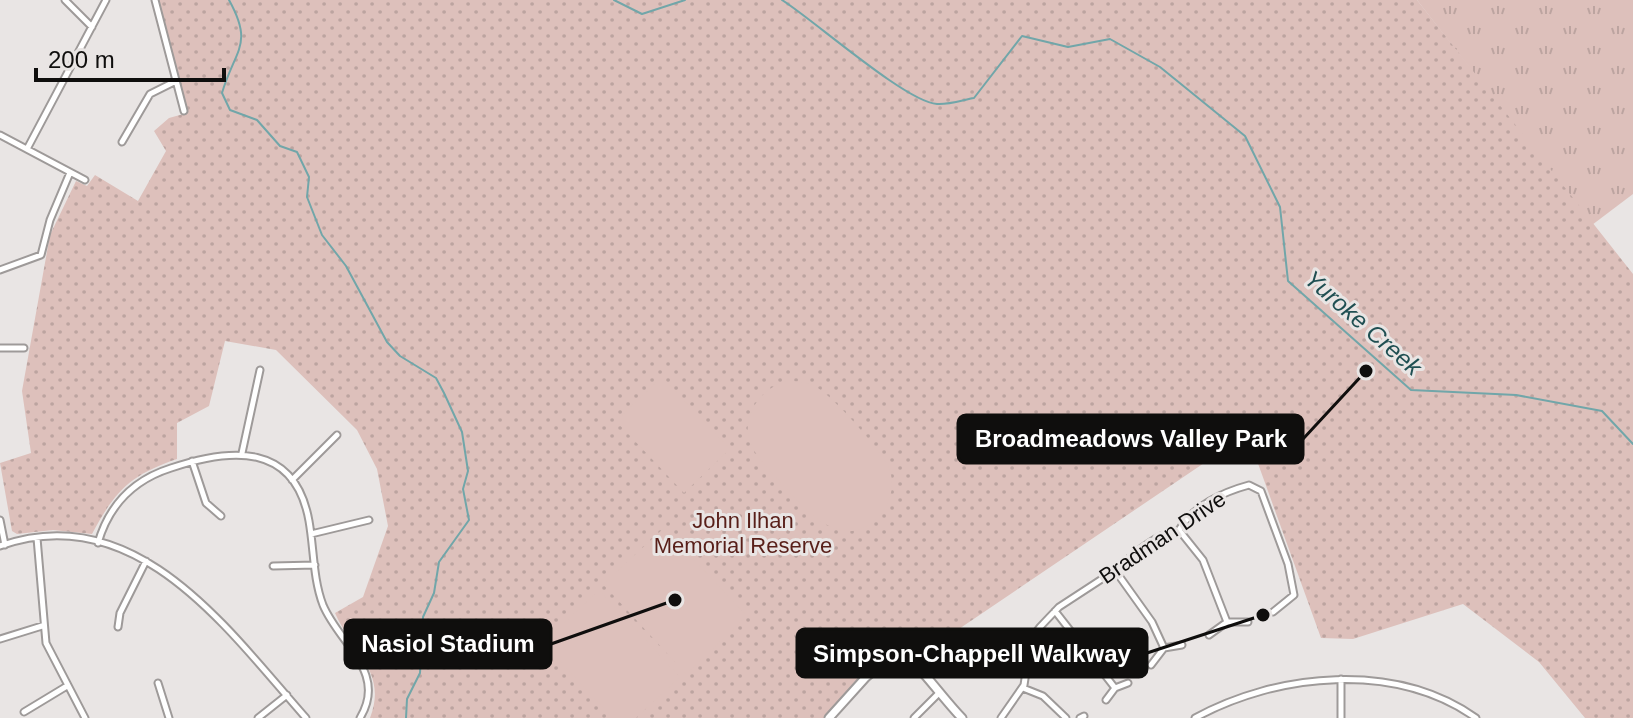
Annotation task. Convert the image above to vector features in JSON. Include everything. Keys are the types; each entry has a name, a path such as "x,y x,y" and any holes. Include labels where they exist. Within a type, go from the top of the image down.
{"street":[{"path":"65,0 92,27"},
{"path":"27,149 106,0"},
{"path":"155,0 184,111"},
{"path":"122,142 150,94 176,81"},
{"path":"0,135 69,175 85,180"},
{"path":"0,270 41,255 50,220 68,185 69,175"},
{"path":"0,348 24,348"},
{"path":"242,453 260,370"},
{"path":"292,480 337,435"},
{"path":"98,543 112,510 129,490 154,474 219,453 242,453 273,465 292,480 307,509 323,606 363,665 368,679 368,703 360,718"},
{"path":"192,461 206,503 221,516"},
{"name":"Bradman Drive","path":"1001,718 1023,688 1033,636 1055,611 1108,575 1117,573 1124,563 1169,532 1179,530 1185,520 1225,493 1257,486 1288,564 1296,596 1273,612"},
{"path":"0,520 2,546 37,538 66,537 98,543 146,561 202,601 306,718"},
{"path":"311,534 369,520"},
{"path":"1179,530 1203,560 1227,622"},
{"path":"37,538 42,626 50,655 85,718"},
{"path":"118,627 120,613 146,561"},
{"path":"273,566 315,565"},
{"path":"1117,573 1152,622 1164,648"},
{"path":"1055,611 1115,688"},
{"path":"1209,635 1227,622 1248,622"},
{"path":"0,639 42,626"},
{"path":"992,638 1005,653 1028,660"},
{"path":"829,718 866,677 913,639"},
{"path":"1151,665 1164,648 1182,645"},
{"path":"899,649 910,657 938,694 962,718"},
{"path":"1341,679 1341,718"},
{"path":"1195,718 1262,690 1341,679 1426,694 1476,718"},
{"path":"158,683 169,718"},
{"path":"1106,700 1115,688 1128,683"},
{"path":"24,712 67,686"},
{"path":"1023,688 1043,696 1066,718"},
{"path":"914,718 938,694"},
{"path":"258,718 287,695"},
{"path":"1208,711 1212,718"}],"green space":[{"name":"John Ilhan Memorial Reserve","path":"158,0 1417,0 1633,274 1633,718 1585,718 1539,662 1463,604 1353,639 1321,638 1256,458 1238,446 1213,457 916,658 912,649 918,643 911,635 863,674 824,718 370,718 375,688 371,675 335,613 363,597 388,526 377,469 357,430 276,350 225,341 209,406 177,423 177,459 147,471 126,486 108,506 92,534 53,530 17,534 12,531 0,463 31,453 22,391 50,235 76,181 87,186 95,175 138,201 166,151 154,131 169,118 187,113"},
{"path":"1417,0 1633,0 1633,194 1592,225"},
{"path":"662,377 730,449 684,493 616,421"},
{"path":"787,381 809,384 824,392 885,460 892,482 888,501 877,518 864,528 851,531 825,524 802,505 755,452 748,430 753,409 767,391"},
{"path":"664,528 747,616 686,674 603,584"},
{"path":"599,590 680,677 636,718 613,718 543,643"}],"waterway":[{"path":"229,0 241,38 222,93 230,110 257,120 280,146 297,152 309,177 307,197 322,235 346,266 387,342 400,356 436,378 462,432 468,471 463,489 469,520 439,562 434,593 423,617 420,673 407,699 406,718"},
{"name":"Yuroke Creek","path":"614,0 642,14 685,0"},
{"name":"Yuroke Creek","path":"782,0 883,76 923,100 937,104 974,98 1022,36 1068,47 1110,39 1160,67 1245,136 1280,207 1288,281 1411,390 1516,395 1602,411 1633,444"}],"place":[{"name":"Broadmeadows Valley Park","path":"1366,371"},
{"name":"Nasiol Stadium","path":"675,600"},
{"name":"Simpson-Chappell Walkway","path":"1263,615"}]}
